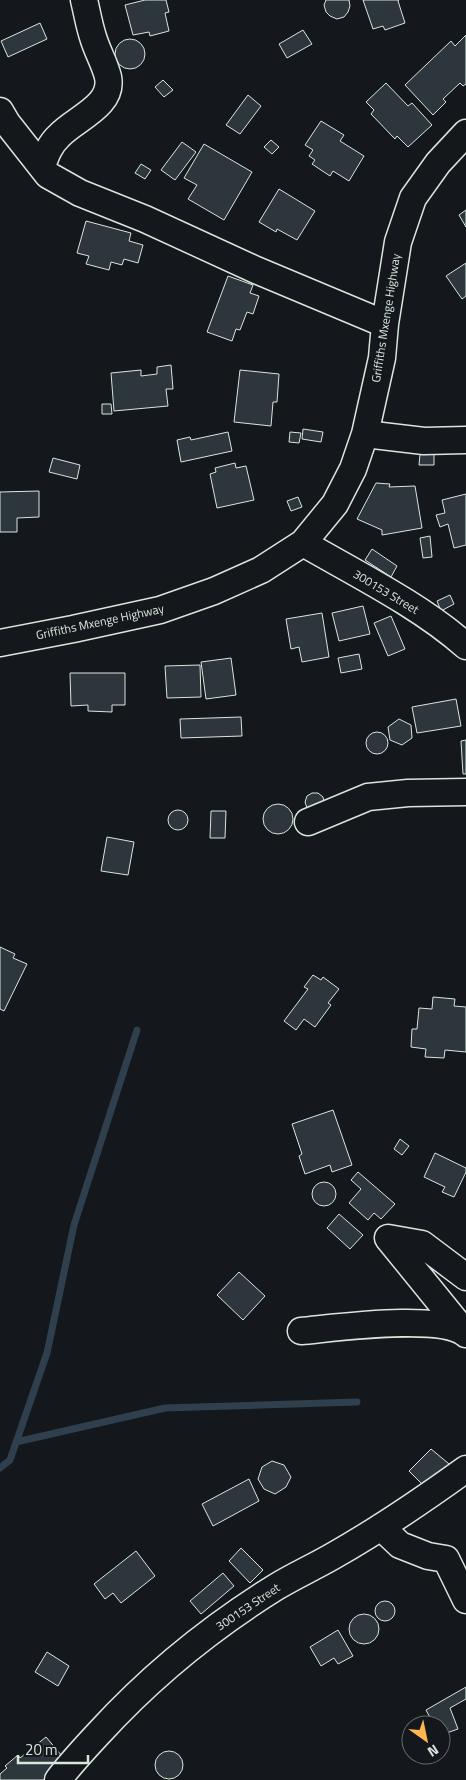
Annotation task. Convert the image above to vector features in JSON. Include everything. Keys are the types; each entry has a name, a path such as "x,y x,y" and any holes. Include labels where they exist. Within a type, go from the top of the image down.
{"street":[{"path":"42,166 47,152 59,136 97,107 104,99 107,91 108,78 93,37 84,0"},
{"path":"0,111 7,123 48,175 80,193 385,324"},
{"name":"Griffiths Mxenge Highway","path":"0,643 160,610 214,591 261,570 303,543 335,504 353,470 364,434 382,358 385,324 398,242 413,198 438,163 466,133"},
{"path":"364,434 424,441 466,440"},
{"name":"300153 Street","path":"303,543 406,603 466,646"},
{"path":"308,822 368,797 408,793 466,792"},
{"path":"466,1277 422,1244 388,1238 466,1334"},
{"path":"301,1332 374,1324 410,1324 448,1326 460,1329 466,1334"},
{"name":"300153 Street","path":"58,1780 114,1717 166,1667 240,1611 277,1586 332,1557 381,1527 466,1469"},
{"path":"381,1527 400,1546 428,1556 446,1559 466,1600"}],"building":[{"path":"145,0 166,0 169,12 165,13 169,31 150,36 149,32 133,35 125,5"},
{"path":"326,0 349,0 348,12 344,17 337,19 330,16 326,12 324,5"},
{"path":"363,0 399,0 405,23 385,30 383,26 373,29"},
{"path":"40,23 47,39 8,57 1,41"},
{"path":"303,30 312,44 287,58 279,44"},
{"path":"466,35 466,84 463,86 460,83 443,99 446,102 433,115 405,85 451,41 455,46"},
{"path":"130,39 136,40 144,48 144,60 136,68 130,69 124,68 116,60 115,54 116,48 124,40"},
{"path":"163,80 173,90 164,97 155,87"},
{"path":"386,83 408,106 412,103 432,125 408,147 397,136 395,139 371,114 374,110 366,102"},
{"path":"248,95 261,106 240,134 226,125"},
{"path":"321,121 344,135 340,141 364,156 349,181 333,171 330,176 312,164 315,160 309,156 313,150 305,145"},
{"path":"271,140 279,147 272,154 264,147"},
{"path":"182,142 196,152 175,180 161,170"},
{"path":"204,144 252,172 224,220 188,199 197,185 184,178"},
{"path":"141,164 151,170 145,179 135,173"},
{"path":"279,189 315,211 297,240 277,229 276,232 259,222"},
{"path":"466,210 466,227 459,215"},
{"path":"86,221 131,233 129,241 143,245 138,263 124,259 122,265 111,262 109,270 86,264 89,256 77,253"},
{"path":"466,263 466,296 462,299 446,276"},
{"path":"228,276 253,285 250,293 259,296 253,314 247,312 240,330 236,329 232,341 207,332"},
{"path":"171,365 173,389 166,389 168,406 114,411 111,373 141,370 141,376 157,374 157,367"},
{"path":"240,370 279,374 277,402 273,402 271,426 234,422"},
{"path":"102,404 111,404 112,414 102,414"},
{"path":"303,429 323,432 321,442 302,439"},
{"path":"228,432 232,451 181,462 177,440 190,437 191,440"},
{"path":"290,432 301,433 299,443 289,442"},
{"path":"420,454 434,454 434,465 419,465"},
{"path":"53,458 80,465 77,479 49,472"},
{"path":"235,463 236,468 246,466 254,500 217,508 210,474 216,472 215,468"},
{"path":"376,483 390,484 389,487 415,486 422,528 382,535 382,530 357,519"},
{"path":"39,491 39,517 17,518 17,532 0,532 0,492"},
{"path":"466,494 466,545 454,548 448,524 440,527 436,515 445,513 442,500"},
{"path":"298,497 302,507 291,511 287,501"},
{"path":"430,536 432,557 423,558 420,538"},
{"path":"372,549 397,566 391,577 365,560"},
{"path":"450,595 454,604 441,611 437,601"},
{"path":"363,606 370,634 339,641 332,613"},
{"path":"322,613 329,657 302,662 299,647 291,649 286,619"},
{"path":"391,616 405,649 388,656 374,623"},
{"path":"359,654 362,669 341,673 338,658"},
{"path":"231,658 236,695 206,699 201,662"},
{"path":"200,665 201,697 167,698 165,666"},
{"path":"70,673 125,673 125,705 112,705 112,712 88,711 88,705 71,706"},
{"path":"456,699 461,726 417,733 412,707"},
{"path":"241,717 242,736 181,738 180,719"},
{"path":"399,719 411,725 412,738 402,745 390,740 388,727"},
{"path":"377,732 385,735 388,743 385,751 377,754 369,751 366,743 369,735"},
{"path":"466,740 466,774 463,774 461,741"},
{"path":"312,793 318,793 323,797 324,802 311,811 307,808 305,802 307,796"},
{"path":"278,804 289,808 293,819 289,830 278,834 267,830 263,819 267,808"},
{"path":"178,810 185,813 188,820 185,827 178,830 171,827 168,820 171,813"},
{"path":"211,811 226,811 225,838 210,838"},
{"path":"107,837 134,842 128,875 101,871"},
{"path":"0,947 15,954 13,958 27,964 4,1011 0,1009"},
{"path":"313,975 321,980 323,977 339,989 328,1003 331,1005 315,1027 304,1019 296,1030 284,1021 308,989 304,987"},
{"path":"433,997 455,999 454,1006 466,1007 466,1052 445,1050 444,1058 425,1057 426,1049 411,1047 412,1029 417,1029 419,1008 432,1009"},
{"path":"333,1110 352,1165 332,1172 330,1165 305,1174 299,1156 302,1154 292,1124"},
{"path":"400,1139 409,1146 402,1155 394,1149"},
{"path":"435,1153 466,1168 466,1172 454,1197 442,1192 445,1187 424,1177"},
{"path":"358,1172 395,1204 381,1219 374,1213 368,1220 349,1203 361,1189 351,1180"},
{"path":"324,1182 333,1185 336,1194 333,1203 324,1206 315,1203 312,1194 315,1185"},
{"path":"339,1214 363,1235 350,1249 327,1228"},
{"path":"239,1272 265,1296 243,1320 217,1295"},
{"path":"431,1449 454,1468 432,1494 409,1471"},
{"path":"272,1461 284,1465 291,1477 286,1487 275,1494 264,1489 258,1479 262,1467"},
{"path":"249,1479 259,1501 213,1526 202,1504"},
{"path":"241,1548 263,1570 250,1583 229,1561"},
{"path":"136,1551 155,1576 121,1603 113,1593 105,1599 94,1584"},
{"path":"223,1573 234,1586 201,1614 190,1601"},
{"path":"385,1601 392,1604 395,1611 392,1618 385,1621 378,1618 375,1611 378,1604"},
{"path":"364,1614 375,1618 379,1629 375,1640 364,1644 353,1640 349,1629 353,1618"},
{"path":"338,1630 353,1656 338,1664 334,1658 321,1666 310,1647"},
{"path":"47,1652 69,1666 58,1686 35,1672"},
{"path":"466,1687 466,1699 450,1708 458,1729 451,1731 451,1715 429,1715 426,1710"},
{"path":"46,1737 62,1756 53,1764 59,1770 47,1780 0,1780 0,1774 7,1768 5,1766 18,1755 20,1758"},
{"path":"169,1751 179,1755 183,1765 179,1775 169,1779 159,1775 155,1765 159,1755"}],"waterway":[{"path":"0,1468 10,1460 47,1353 74,1225 137,1030"},
{"path":"16,1442 165,1408 357,1402"}]}
